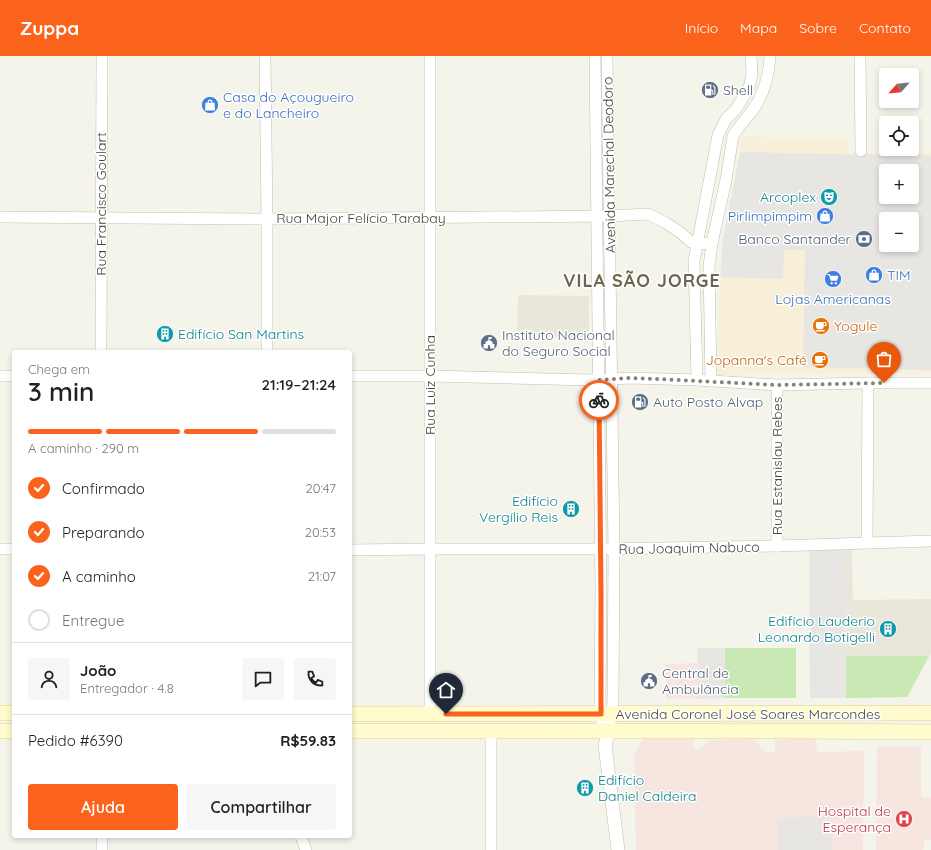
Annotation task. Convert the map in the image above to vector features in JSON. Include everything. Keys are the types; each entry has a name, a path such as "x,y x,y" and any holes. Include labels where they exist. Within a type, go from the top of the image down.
{"main road":[{"path":"0,713 12,713"},
{"name":"Avenida Coronel José Soares Marcondes","path":"352,714 931,713"},
{"path":"418,730 425,714"},
{"name":"Avenida Coronel José Soares Marcondes","path":"352,730 931,732"},
{"path":"0,731 12,731"}],"street":[{"name":"Rua Francisco Goulart","path":"101,350 102,56"},
{"path":"265,56 267,350"},
{"name":"Rua Luiz Cunha","path":"425,714 431,549 430,56"},
{"name":"Avenida Marechal Deodoro","path":"595,56 598,380 606,730"},
{"name":"Avenida Marechal Deodoro","path":"606,714 613,693 614,549 607,56"},
{"path":"696,380 694,261 718,134 726,119 736,109 749,88 752,74 751,56"},
{"path":"710,381 709,268 712,243 726,180 733,136 753,110 762,94 769,69 770,56"},
{"path":"860,56 861,151"},
{"name":"Rua Major Felício Tarabay","path":"0,217 267,219 609,216 648,214 666,223 691,242 698,244"},
{"path":"698,244 712,243"},
{"path":"0,376 12,376"},
{"path":"352,376 430,376 598,380 630,378 777,385 931,383"},
{"path":"867,543 868,383"},
{"name":"Rua Estanislau Rebes","path":"777,385 777,546"},
{"name":"Rua Joaquim Nabuco","path":"352,550 614,549 931,541"},
{"path":"0,548 12,549"},
{"path":"491,730 491,850"},
{"path":"606,730 605,745 618,850"},
{"path":"102,838 102,850"},
{"path":"302,838 306,850"}],"shaded area":[{"path":"743,137 848,138 848,153 879,153 879,156 919,156 919,153 931,153 931,373 717,375 720,277 723,239"},
{"path":"740,152 931,156 931,370 803,367 805,250 784,250 783,279 720,277 723,239"},
{"path":"518,295 589,296 589,338 517,337"},
{"path":"852,549 853,600 931,599 931,653 907,697 846,698 845,550"},
{"path":"809,550 845,550 846,698 810,698"},
{"path":"697,648 725,648 725,698 698,699"},
{"path":"697,663 698,699 666,699 665,664"},
{"path":"644,738 693,738 694,749 701,748 709,740 752,739 768,753 775,752 775,740 816,738 817,752 864,751 863,850 636,850 634,754"},
{"name":"Hospital de Esperança","path":"877,746 921,747 921,797 931,797 931,840 924,840 923,850 876,850"},
{"path":"830,816 832,850 778,850 777,818"}],"green space":[{"path":"725,648 796,648 796,698 725,698"},
{"path":"846,656 929,656 907,697 846,698"}],"way so far":[{"path":"599,400 598,380 630,378 777,385 884,383"}],"place":[{"name":"Shell","path":"710,90"},
{"name":"Casa do Açougueiro e do Lancheiro","path":"210,105"},
{"name":"Arcoplex","path":"829,197"},
{"name":"Pirlimpimpim","path":"825,216"},
{"name":"Banco Santander","path":"864,239"},
{"name":"TIM","path":"874,275"},
{"name":"Lojas Americanas","path":"833,279"},
{"name":"Yogule","path":"821,326"},
{"name":"Edifício San Martins","path":"165,334"},
{"name":"Instituto Nacional do Seguro Social","path":"489,343"},
{"name":"Jopanna's Café","path":"820,360"},
{"name":"Auto Posto Alvap","path":"640,402"},
{"name":"Edifício Vergílio Reis","path":"571,509"},
{"name":"Edifício Lauderio Leonardo Botigelli","path":"888,629"},
{"name":"Central de Ambulância","path":"649,681"},
{"name":"Edifício Daniel Caldeira","path":"585,788"},
{"name":"Hospital de Esperança","path":"904,819"}],"district":[{"name":"VILA SÃO JORGE","path":"642,280"}],"route":[{"path":"446,714 601,714 599,400"}]}
